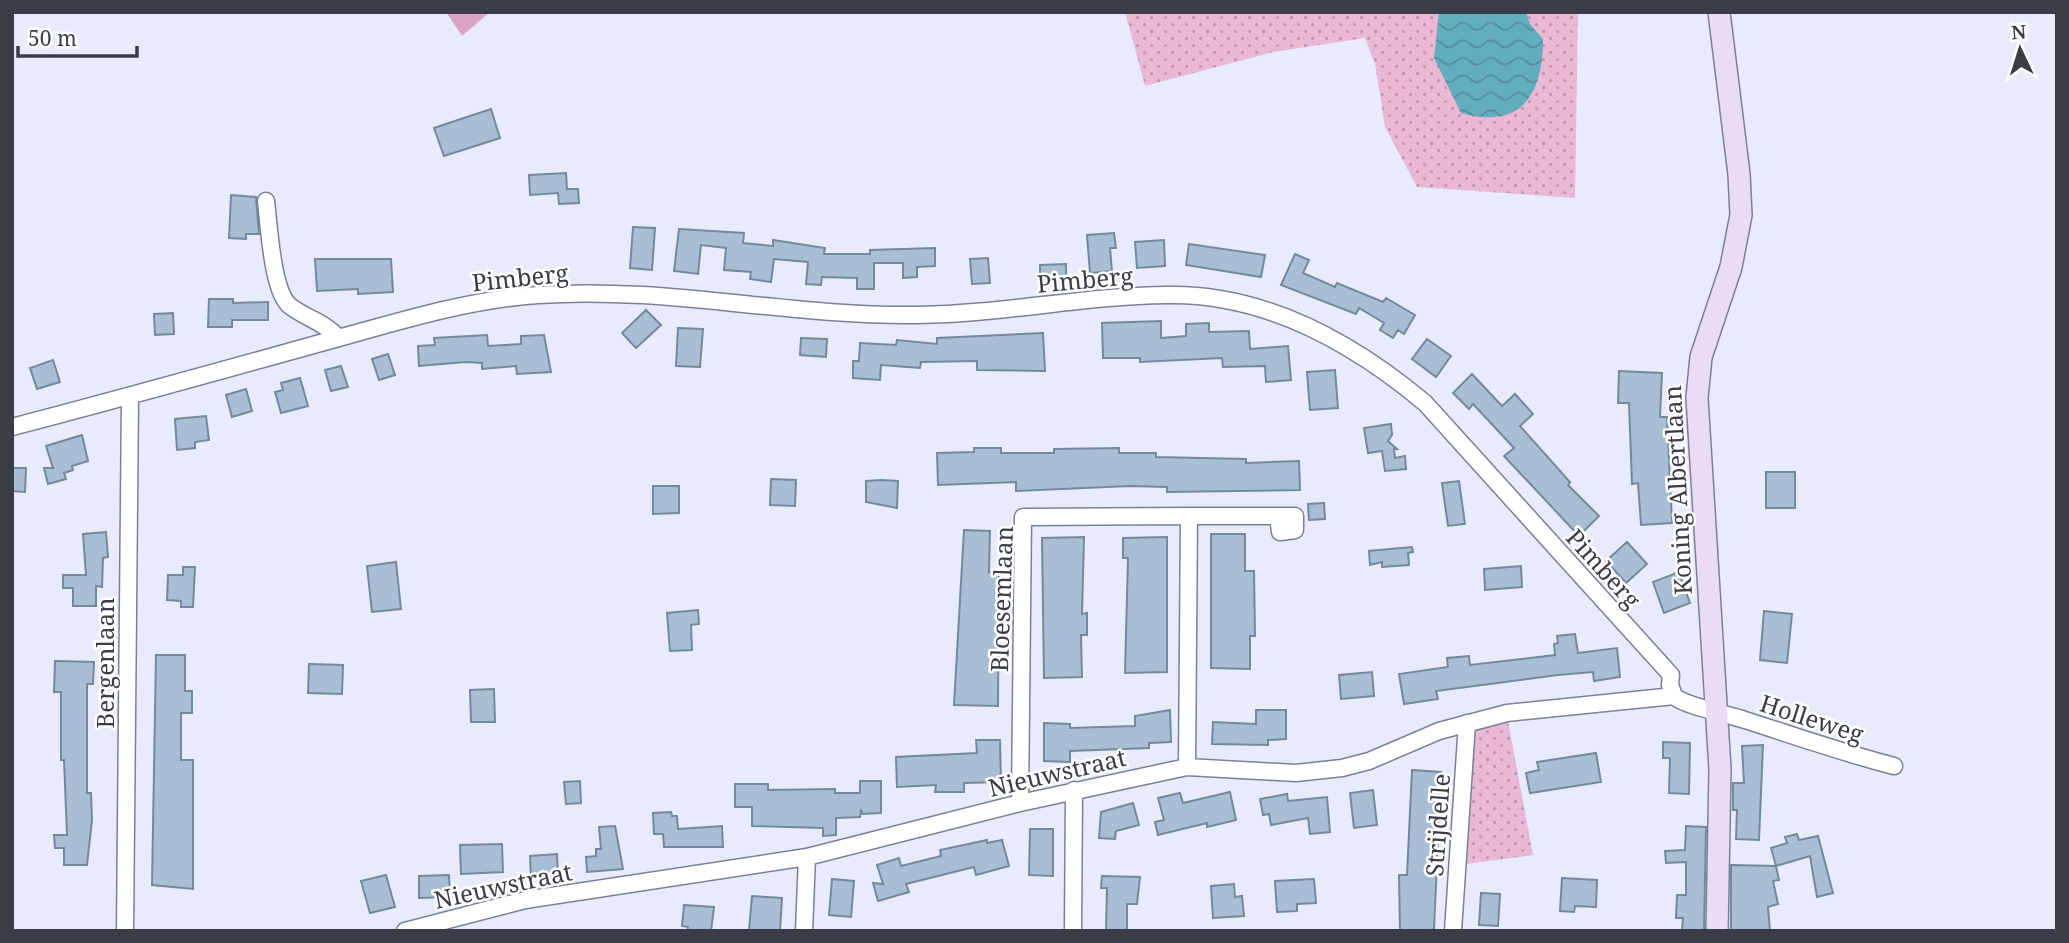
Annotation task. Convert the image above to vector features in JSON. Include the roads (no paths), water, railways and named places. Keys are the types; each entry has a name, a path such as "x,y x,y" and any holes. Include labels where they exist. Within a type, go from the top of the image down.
{"street":[{"name":"Koning Albertlaan","path":"1717,931 1720,769 1703,516 1698,373 1701,356 1731,267 1741,215 1739,174 1718,12"},
{"path":"266,201 279,290 287,304 321,321 339,338"},
{"name":"Pimberg","path":"12,427 339,338 491,300 582,293 655,295 841,314 963,313 1166,295 1226,300 1270,312 1346,345 1391,374 1425,403 1671,675 1670,685 1674,696"},
{"name":"Bergenlaan","path":"125,931 131,396"},
{"path":"1187,767 1189,516"},
{"name":"Bloesemlaan","path":"1020,803 1023,517 1189,516 1295,516 1295,530 1280,532 1278,516"},
{"name":"Nieuwstraat","path":"405,931 525,900 807,857 1074,790 1187,767 1296,773 1342,768 1369,761 1467,723 1515,712 1674,696 1684,704 1716,712"},
{"name":"Holleweg","path":"1716,712 1816,746 1894,766"},
{"name":"Strijdelle","path":"1453,931 1467,723"},
{"path":"1073,931 1074,790"},
{"path":"804,931 807,857"}],"water":[{"path":"1439,12 1526,12 1530,24 1543,39 1539,77 1533,92 1524,103 1513,112 1499,116 1482,117 1461,113 1434,58"}]}
